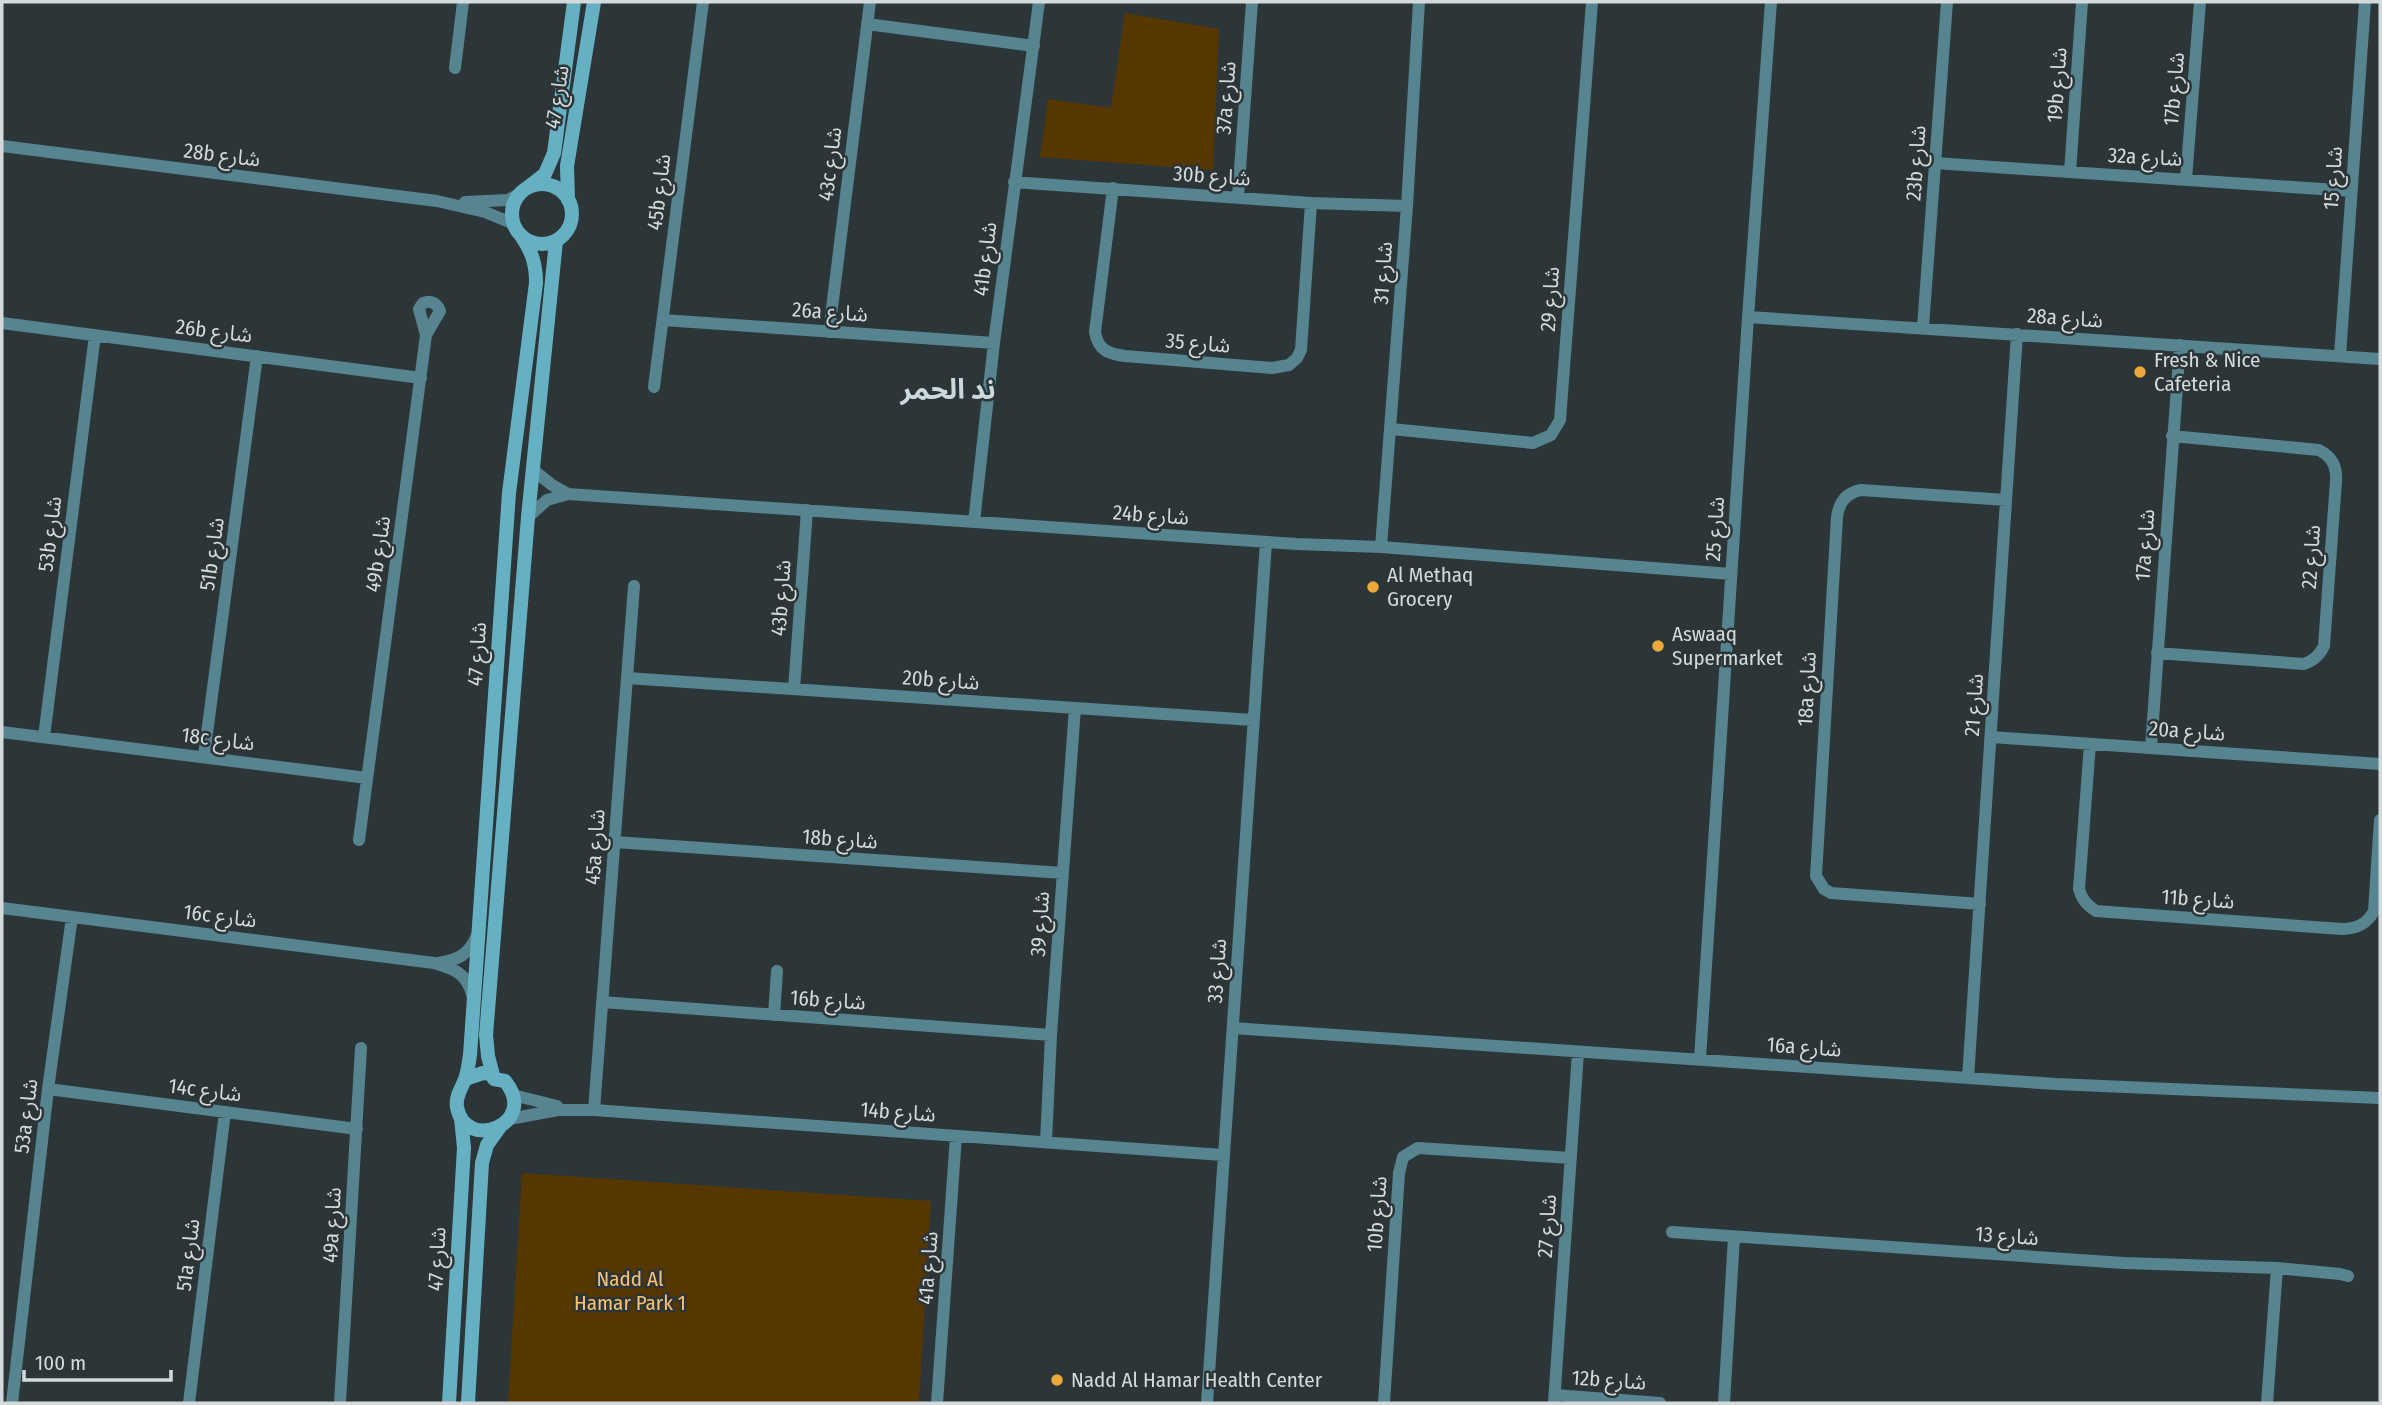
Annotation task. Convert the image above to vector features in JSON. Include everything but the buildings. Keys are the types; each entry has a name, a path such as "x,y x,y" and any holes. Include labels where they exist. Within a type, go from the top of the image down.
{"street":[{"path":"455,68 463,2"},
{"name":"شارع 47","path":"523,191 545,174 554,153 575,2"},
{"name":"شارع 47","path":"568,200 566,166 594,2"},
{"name":"45b شارع","path":"654,387 703,2"},
{"name":"43c شارع","path":"829,332 870,2"},
{"name":"41b شارع","path":"974,522 1014,182 1039,2"},
{"name":"37a شارع","path":"1238,197 1252,2"},
{"name":"شارع 31","path":"1381,547 1407,206 1419,2"},
{"name":"شارع 29","path":"1391,429 1533,443 1551,435 1560,420 1592,2"},
{"name":"شارع 25","path":"1700,1059 1771,2"},
{"name":"23b شارع","path":"1923,327 1947,2"},
{"name":"19b شارع","path":"2070,172 2082,2"},
{"name":"17b شارع","path":"2186,179 2200,2"},
{"name":"شارع 15","path":"2340,356 2365,2"},
{"path":"867,24 1034,46"},
{"name":"28b شارع","path":"2,146 437,201 485,212 514,224"},
{"name":"32a شارع","path":"1935,163 2351,191"},
{"name":"30b شارع","path":"1014,182 1311,203 1407,206"},
{"path":"545,184 554,187 568,200 571,208 570,225 556,241 541,244 531,242 522,237 514,224 514,204 523,191 545,184"},
{"name":"شارع 35","path":"1113,188 1095,332 1097,343 1104,351 1125,356 1264,368 1289,365 1301,350 1311,203"},
{"name":"28b شارع","path":"437,201 508,200 523,191"},
{"name":"شارع 47","path":"466,1079 470,1055 472,995 509,493 536,283 534,260 522,237"},
{"name":"شارع 47","path":"494,1079 486,1035 528,517 556,241"},
{"name":"28a شارع","path":"1748,317 2380,359"},
{"name":"26a شارع","path":"663,320 994,343"},
{"name":"26b شارع","path":"2,323 421,377"},
{"name":"شارع 21","path":"1968,1078 2017,334"},
{"name":"53b شارع","path":"44,737 95,335"},
{"name":"49b شارع","path":"367,778 426,335"},
{"name":"17a شارع","path":"2151,748 2180,345"},
{"name":"51b شارع","path":"204,756 257,356"},
{"name":"شارع 22","path":"2157,653 2304,664 2320,655 2324,646 2337,471 2334,462 2319,450 2172,436"},
{"path":"533,469 551,485 568,494"},
{"name":"18a شارع","path":"1980,904 1831,893 1819,883 1816,876 1837,517 1841,502 1861,490 2006,500"},
{"name":"24b شارع","path":"528,517 547,500 568,494 1266,542 1381,547 1731,574"},
{"name":"43b شارع","path":"794,689 807,510"},
{"name":"شارع 33","path":"1208,1403 1266,542"},
{"name":"45a شارع","path":"594,1110 634,586"},
{"name":"20b شارع","path":"627,678 1254,720"},
{"name":"شارع 39","path":"1046,1142 1074,708"},
{"name":"18c شارع","path":"2,732 367,778"},
{"name":"20a شارع","path":"1991,737 2380,764"},
{"name":"11b شارع","path":"2090,744 2079,889 2088,906 2096,911 2342,929 2358,927 2370,918 2374,911 2380,820"},
{"path":"359,840 367,778"},
{"name":"18b شارع","path":"615,842 1063,873"},
{"name":"16c شارع","path":"2,908 434,963 463,956 473,946 477,935"},
{"name":"53a شارع","path":"12,1403 48,1089 72,917"},
{"name":"16c شارع","path":"434,963 467,979 472,995"},
{"path":"774,1015 777,971"},
{"name":"16b شارع","path":"602,1002 1051,1035"},
{"name":"16a شارع","path":"1233,1028 1968,1078 2377,1099"},
{"name":"49a شارع","path":"340,1403 361,1048"},
{"name":"شارع 27","path":"1554,1399 1578,1052"},
{"path":"483,1073 491,1074 494,1079 505,1081 513,1095 514,1104 504,1123 483,1131 475,1129 461,1118 457,1097 466,1079 483,1073"},
{"name":"14c شارع","path":"48,1089 357,1129"},
{"name":"14b شارع","path":"513,1095 571,1109 1223,1155"},
{"name":"14b شارع","path":"504,1123 571,1109"},
{"name":"51a شارع","path":"189,1403 225,1112"},
{"name":"شارع 47","path":"449,1403 464,1148 461,1118"},
{"name":"شارع 47","path":"468,1403 482,1163 487,1146 504,1123"},
{"name":"41a شارع","path":"937,1403 956,1136"},
{"name":"10b شارع","path":"1384,1403 1399,1173 1403,1157 1418,1148 1571,1158"},
{"name":"شارع 13","path":"1672,1233 2124,1264 2277,1268 2348,1276"},
{"path":"1724,1403 1734,1237"},
{"path":"2267,1403 2277,1268"},
{"path":"470,1376 478,1403"},
{"name":"12b شارع","path":"1554,1399 1660,1403"}],"green space":[{"path":"1125,13 1219,29 1213,170 1040,157 1048,99 1111,108"},
{"name":"Nadd Al Hamar Park 1","path":"522,1173 931,1201 919,1403 508,1403"}],"place":[{"name":"Fresh & Nice Cafeteria","path":"2140,372"},
{"name":"Al Methaq Grocery","path":"1373,587"},
{"name":"Aswaaq Supermarket","path":"1658,646"},
{"name":"Nadd Al Hamar Health Center","path":"1057,1380"}],"district":[{"name":"ند الحمر","path":"948,389"}]}
